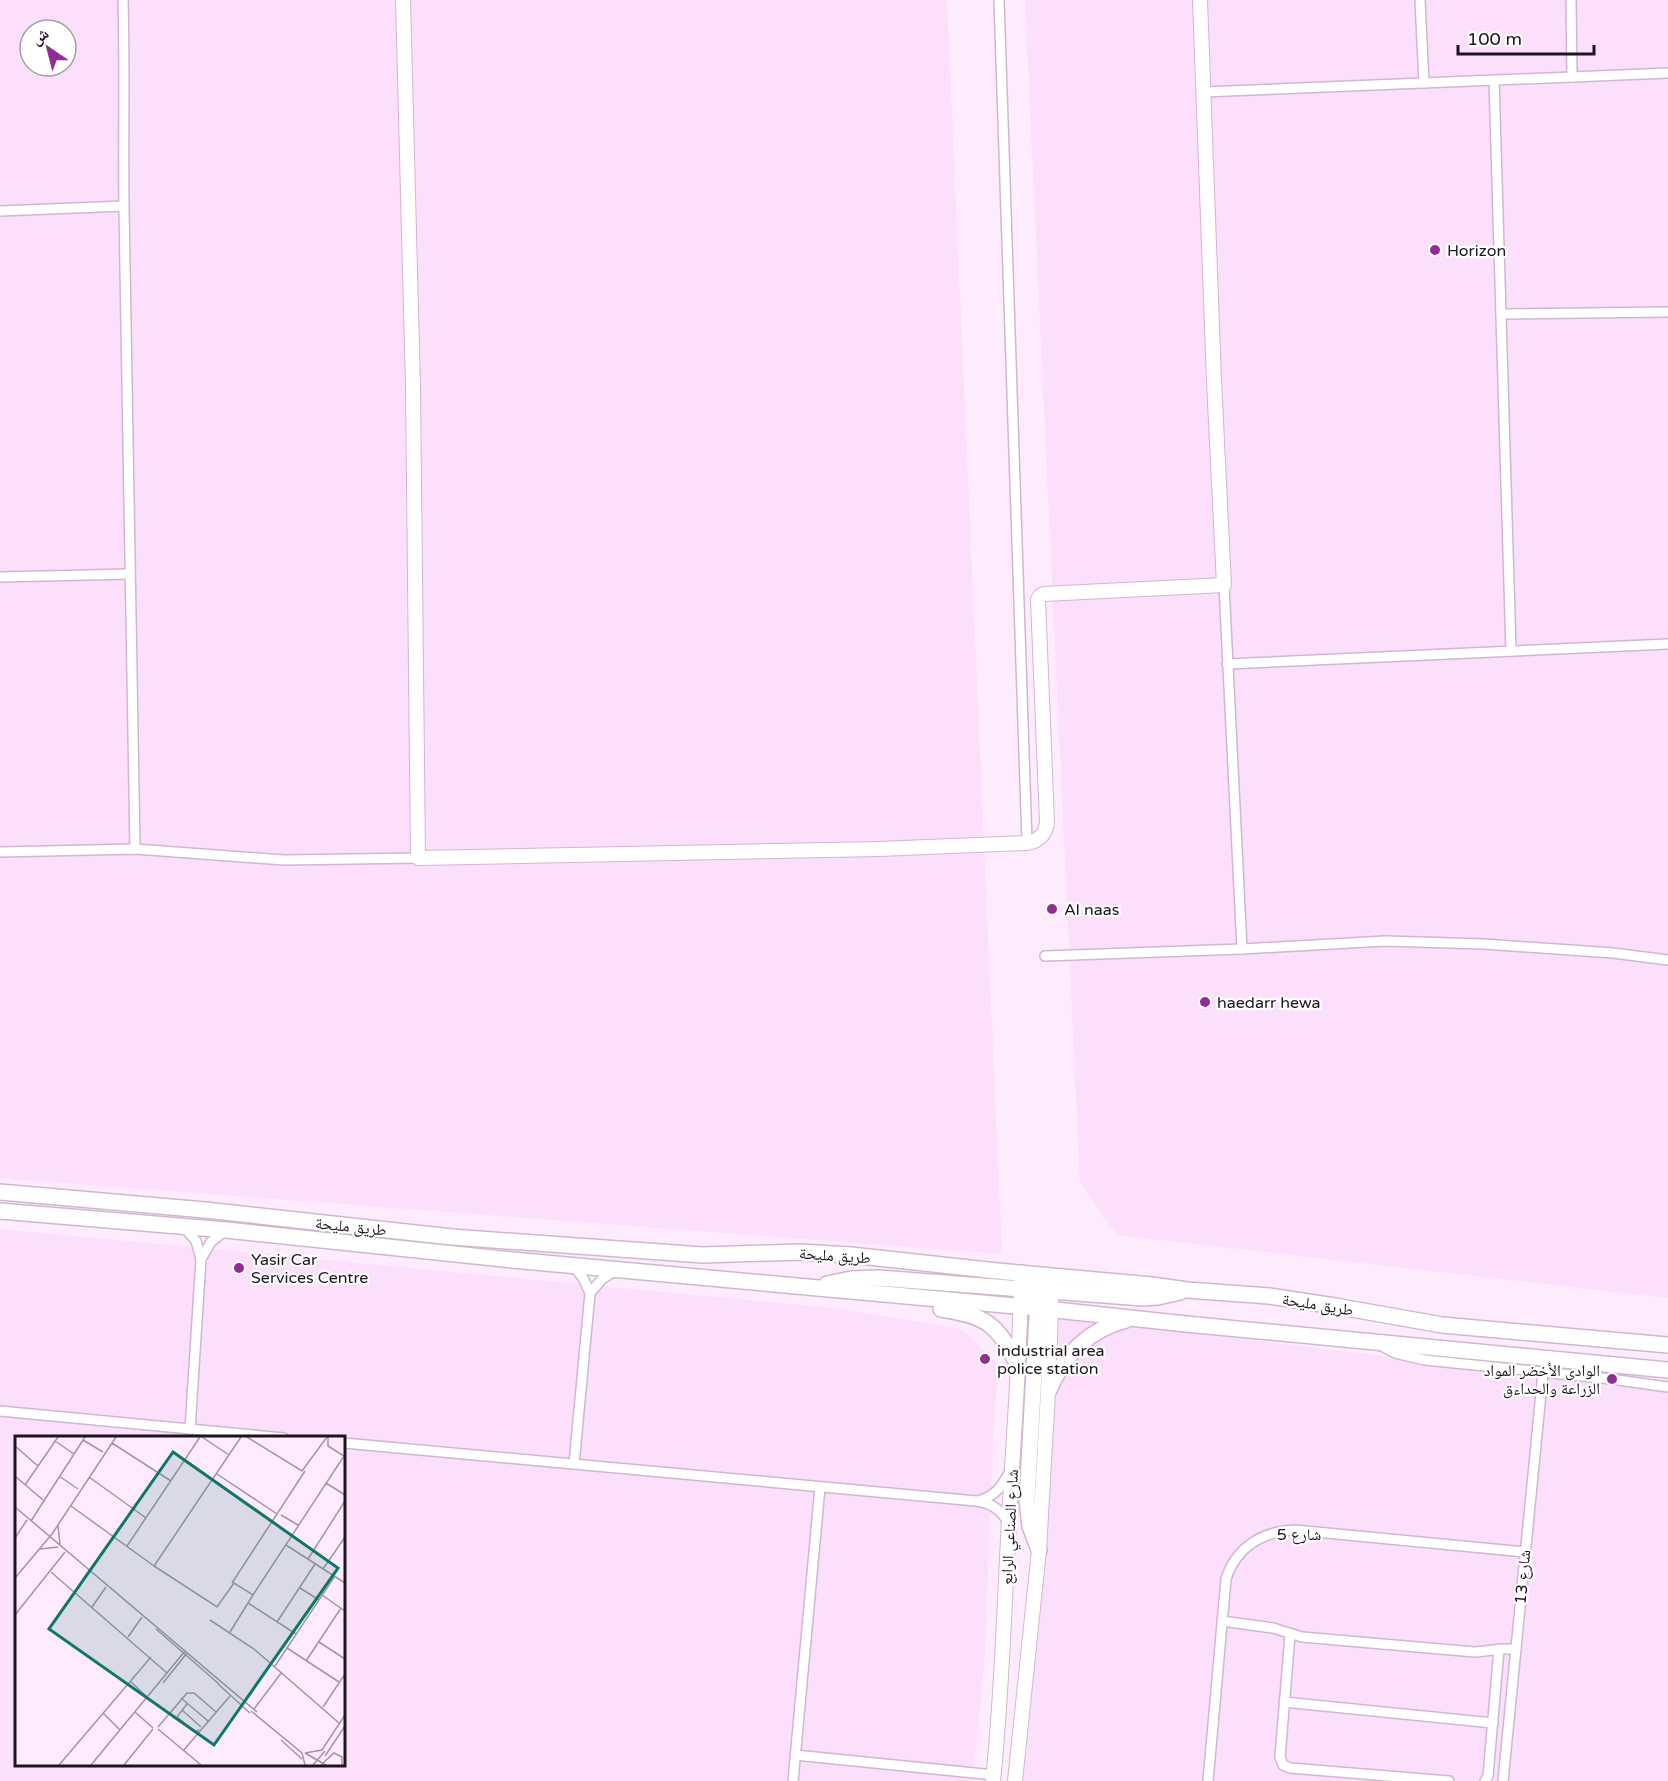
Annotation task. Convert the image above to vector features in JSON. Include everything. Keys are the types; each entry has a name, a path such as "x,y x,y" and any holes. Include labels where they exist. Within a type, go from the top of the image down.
{"main road":[{"path":"402,0 413,388 418,858 879,849 1027,843 1040,837 1047,824 1039,597 1044,594 1224,585 1200,0"},
{"name":"طريق مليحة","path":"0,1192 205,1210 452,1237 703,1255 830,1253 1038,1289 1131,1318 1668,1370"},
{"name":"طريق مليحة","path":"0,1210 1021,1307 1038,1289 1152,1285 1302,1300 1442,1325 1668,1345"},
{"path":"814,1287 851,1279 872,1278 1038,1289 1027,1500 1030,1526 1039,1550"},
{"name":"شارع الصناعي الرابع","path":"1014,1781 1039,1550 1048,1392 1038,1289"},
{"path":"911,1298 925,1306 970,1314 987,1322 1004,1340 1018,1365"},
{"name":"شارع الصناعي الرابع","path":"994,1778 1002,1683 1008,1523 1021,1307"},
{"path":"1048,1392 1060,1368 1076,1347 1100,1329 1131,1318"}],"street":[{"path":"123,0 124,206 135,849"},
{"path":"999,0 1027,843"},
{"path":"1420,0 1424,82"},
{"path":"1571,0 1572,77"},
{"path":"1203,92 1668,73"},
{"path":"1494,80 1510,651"},
{"path":"0,211 124,206"},
{"path":"1501,314 1668,312"},
{"path":"0,577 130,574"},
{"path":"1224,585 1242,949"},
{"path":"1227,664 1668,644"},
{"path":"0,852 135,849 284,860 418,858"},
{"path":"1045,956 1385,941 1442,942 1613,953 1668,960"},
{"path":"184,1226 196,1241 201,1259 190,1429"},
{"path":"201,1259 211,1242 226,1230"},
{"path":"573,1265 583,1278 590,1293 574,1464"},
{"path":"590,1293 602,1279 618,1270"},
{"path":"1376,1342 1395,1353 1425,1360 1668,1387"},
{"name":"شارع 13","path":"1503,1781 1543,1373"},
{"path":"0,1412 272,1436"},
{"path":"345,1443 976,1501 984,1502 999,1510 1008,1523"},
{"path":"976,1501 990,1497 999,1491 1011,1469"},
{"path":"793,1781 819,1487"},
{"name":"شارع 5","path":"1208,1781 1226,1579 1230,1567 1243,1549 1252,1542 1272,1533 1295,1530 1525,1552"},
{"path":"1222,1622 1265,1627 1302,1637 1468,1652 1516,1649"},
{"path":"1290,1635 1280,1757 1283,1765 1449,1781"},
{"path":"1485,1781 1488,1776 1499,1649"},
{"path":"1284,1702 1493,1723"},
{"path":"795,1755 951,1770 994,1778"},
{"path":"950,1781 951,1770"}],"shaded area":[{"path":"0,0 947,0 1002,1254 0,1178"},
{"path":"1025,0 1668,0 1668,1298 1117,1235 1080,1182"},
{"path":"0,1229 832,1308 962,1329 998,1365 985,1653 973,1781 0,1781"},
{"path":"1055,1317 1668,1390 1668,1781 1013,1781"}],"place":[{"name":"Horizon","path":"1435,250"},
{"name":"Al naas","path":"1052,909"},
{"name":"haedarr hewa","path":"1205,1002"},
{"name":"Yasir Car Services Centre","path":"239,1268"},
{"name":"industrial area police station","path":"985,1359"},
{"name":"الوادى الأخضر المواد الزراعة والحداءق","path":"1612,1379"}]}
